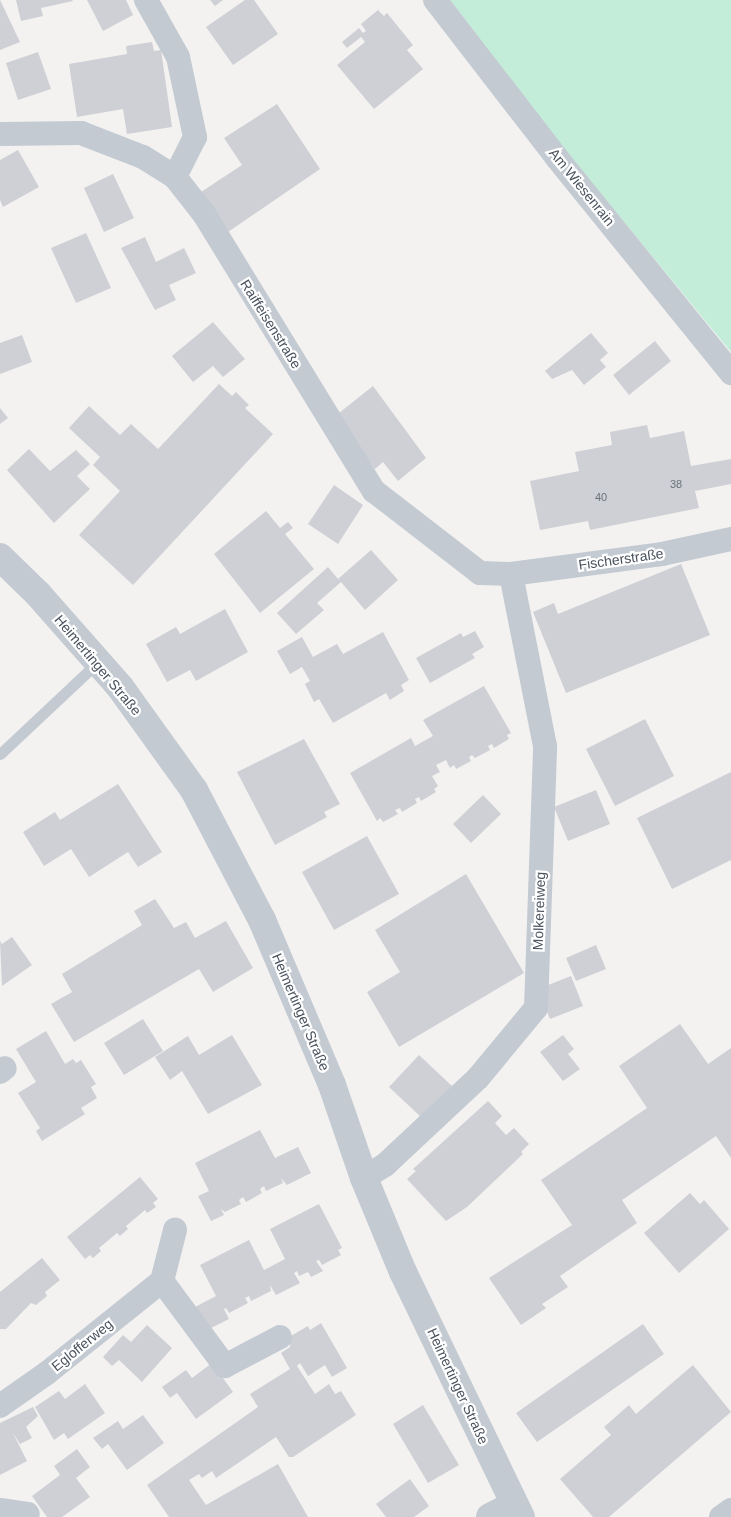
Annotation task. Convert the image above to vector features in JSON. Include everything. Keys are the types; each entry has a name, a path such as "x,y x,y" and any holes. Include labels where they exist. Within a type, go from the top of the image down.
{"street":[{"path":"146,0 178,57 195,137 175,177"},
{"name":"Am Wiesenrain","path":"435,0 557,158 731,373"},
{"name":"Raiffeisenstraße","path":"0,134 81,133 143,157 175,177 204,214 374,491 480,573 511,574"},
{"name":"Fischerstraße","path":"511,574 662,554 731,539"},
{"name":"Heimertinger Straße","path":"0,557 38,594 120,687 194,790 258,911 332,1085 364,1178 404,1272 518,1511"},
{"name":"Molkereiweg","path":"364,1178 385,1165 478,1078 536,1008 545,746 511,574"},
{"path":"175,1230 162,1281 225,1366 280,1337"},
{"name":"Eglofferweg","path":"0,1406 47,1373 162,1281"},
{"path":"0,1510 28,1514"},
{"path":"721,1517 731,1510"},
{"path":"490,1517 518,1511"}],"lane":[{"path":"0,754 98,662"}],"green space":[{"path":"450,0 731,0 731,352 560,144"}],"building":[{"path":"0,0 20,42 0,50"},
{"path":"16,0 73,1 41,8 43,16 21,21"},
{"path":"87,0 126,0 133,15 103,31"},
{"path":"210,0 223,0 215,6"},
{"path":"245,0 254,0 278,34 233,65 206,27"},
{"path":"378,10 384,16 387,13 413,45 407,50 423,69 374,109 337,65 365,42 361,37 347,48 342,42 359,28 363,33 366,31 361,24"},
{"path":"152,42 154,51 161,50 172,127 127,134 123,109 77,117 69,64 127,54 126,46"},
{"path":"38,52 51,89 18,100 6,63"},
{"path":"277,104 320,169 228,232 201,192 242,165 224,138"},
{"path":"18,150 39,187 3,207 0,200 0,160"},
{"path":"113,174 134,218 104,232 84,188"},
{"path":"86,233 111,288 76,303 51,248"},
{"path":"145,237 156,262 184,248 196,273 169,285 176,300 155,310 121,248"},
{"path":"213,322 245,359 223,377 213,366 193,382 172,356"},
{"path":"591,333 608,353 600,360 606,367 584,385 572,370 552,379 545,371"},
{"path":"22,335 32,362 0,374 0,343"},
{"path":"655,341 671,361 629,395 613,375"},
{"path":"219,384 232,396 236,392 249,405 245,408 273,434 133,585 79,535 120,491 93,465 100,457 69,428 89,406 120,435 131,424 158,449"},
{"path":"373,386 426,458 398,481 383,462 375,469 334,417"},
{"path":"0,408 8,418 0,424"},
{"path":"647,425 650,438 684,431 691,466 731,459 731,484 695,491 699,508 590,530 588,521 540,530 530,481 579,471 575,452 612,445 610,432"},
{"path":"29,449 50,471 76,450 90,464 77,476 90,489 54,523 7,470"},
{"path":"334,485 363,505 338,544 308,524"},
{"path":"266,511 280,528 288,522 293,528 285,534 314,569 260,613 214,554"},
{"path":"371,550 398,580 365,610 341,582 317,603 324,610 296,634 277,613 328,567 338,579"},
{"path":"681,564 710,635 566,693 533,612 554,603 558,614"},
{"path":"225,609 248,652 196,681 190,670 167,682 146,644 176,627 180,634"},
{"path":"475,631 484,647 472,654 475,658 430,683 416,658 461,633 463,637"},
{"path":"383,632 409,680 401,685 404,691 390,700 386,693 333,723 319,699 314,702 305,684 310,681 302,667 290,674 277,651 302,637 313,657 337,644 343,654"},
{"path":"484,686 511,733 507,735 509,739 494,748 492,744 488,746 490,750 475,758 472,755 469,757 471,761 456,769 454,765 450,768 446,760 436,765 440,772 432,776 438,786 434,789 436,792 421,801 419,797 415,799 417,803 402,812 400,808 395,810 398,814 383,822 380,818 377,821 350,773 411,738 415,746 433,736 423,720"},
{"path":"645,719 674,776 615,806 586,749"},
{"path":"304,739 340,804 324,812 327,817 275,845 237,772"},
{"path":"731,772 731,860 672,889 637,818"},
{"path":"118,784 162,852 138,867 128,852 89,877 71,849 44,866 23,832 55,812 60,820"},
{"path":"596,790 610,824 568,841 554,807"},
{"path":"483,795 501,814 471,843 453,824"},
{"path":"367,836 399,894 334,930 302,872"},
{"path":"466,874 524,973 399,1047 367,992 400,972 375,930"},
{"path":"155,899 174,928 186,922 195,938 226,921 253,968 213,992 199,969 74,1042 51,1004 72,992 62,974 142,925 134,911"},
{"path":"12,937 32,965 2,986 0,941 2,944"},
{"path":"596,945 606,969 576,981 566,958"},
{"path":"571,976 583,1006 550,1019 538,989"},
{"path":"143,1019 163,1051 124,1075 104,1043"},
{"path":"680,1024 708,1064 731,1048 731,1158 716,1136 622,1200 637,1223 560,1276 568,1287 542,1304 546,1308 521,1325 489,1278 572,1225 541,1180 647,1108 619,1066"},
{"path":"46,1031 65,1064 73,1059 76,1063 81,1060 96,1084 91,1087 97,1098 81,1108 85,1114 42,1141 36,1131 40,1128 18,1093 36,1082 16,1049"},
{"path":"232,1035 262,1085 208,1114 182,1071 170,1080 155,1057 188,1036 199,1055"},
{"path":"563,1035 574,1049 568,1054 580,1069 563,1081 540,1052"},
{"path":"419,1055 452,1086 422,1118 389,1087"},
{"path":"488,1101 502,1116 495,1123 506,1135 514,1128 529,1144 521,1152 523,1154 467,1207 446,1221 407,1179 416,1171 413,1169"},
{"path":"260,1130 275,1158 298,1147 311,1173 287,1185 281,1178 283,1183 266,1191 264,1186 260,1189 262,1193 246,1202 243,1197 239,1200 241,1204 225,1212 221,1209 224,1215 211,1221 198,1196 209,1191 195,1163"},
{"path":"140,1177 158,1199 153,1203 156,1207 147,1213 145,1210 126,1226 128,1229 120,1236 117,1233 99,1248 101,1251 93,1258 90,1255 85,1259 67,1237"},
{"path":"690,1193 700,1204 704,1200 729,1229 679,1273 644,1233"},
{"path":"319,1204 342,1248 338,1250 341,1255 322,1265 319,1260 316,1261 323,1271 311,1277 308,1272 299,1276 297,1271 294,1273 300,1283 276,1295 270,1285 271,1291 251,1301 249,1296 245,1298 248,1303 229,1313 226,1308 224,1309 229,1319 207,1330 195,1307 216,1296 200,1265 249,1240 264,1270 285,1259 270,1229"},
{"path":"42,1258 60,1280 45,1292 47,1296 36,1305 31,1303 6,1329 0,1329 0,1292"},
{"path":"321,1323 347,1368 332,1377 325,1365 308,1376 300,1363 297,1366 315,1394 329,1384 335,1394 341,1391 356,1415 293,1457 289,1457 276,1437 216,1478 212,1471 202,1478 199,1474 189,1480 206,1505 278,1464 308,1517 169,1517 147,1485 258,1407 250,1394 290,1369 281,1353 290,1347 289,1337 308,1326 310,1330"},
{"path":"643,1324 664,1354 537,1442 516,1413"},
{"path":"147,1325 172,1348 142,1382 119,1360 112,1366 103,1357 123,1335 131,1342"},
{"path":"212,1363 233,1392 196,1419 177,1393 170,1398 162,1387 186,1370 192,1378"},
{"path":"693,1365 731,1412 609,1517 593,1517 560,1479 611,1435 604,1427 629,1405 636,1414"},
{"path":"85,1384 105,1413 68,1439 64,1433 54,1440 35,1407 59,1391 65,1399"},
{"path":"423,1405 459,1465 428,1483 393,1424"},
{"path":"33,1407 38,1416 26,1427 32,1438 20,1444 13,1433 27,1461 0,1475 0,1423"},
{"path":"143,1415 164,1443 127,1470 108,1444 102,1449 93,1438 118,1421 123,1429"},
{"path":"77,1449 90,1467 76,1478 90,1497 62,1517 47,1517 32,1496 60,1475 54,1466"},
{"path":"410,1479 429,1506 414,1517 386,1517 376,1504"}]}
